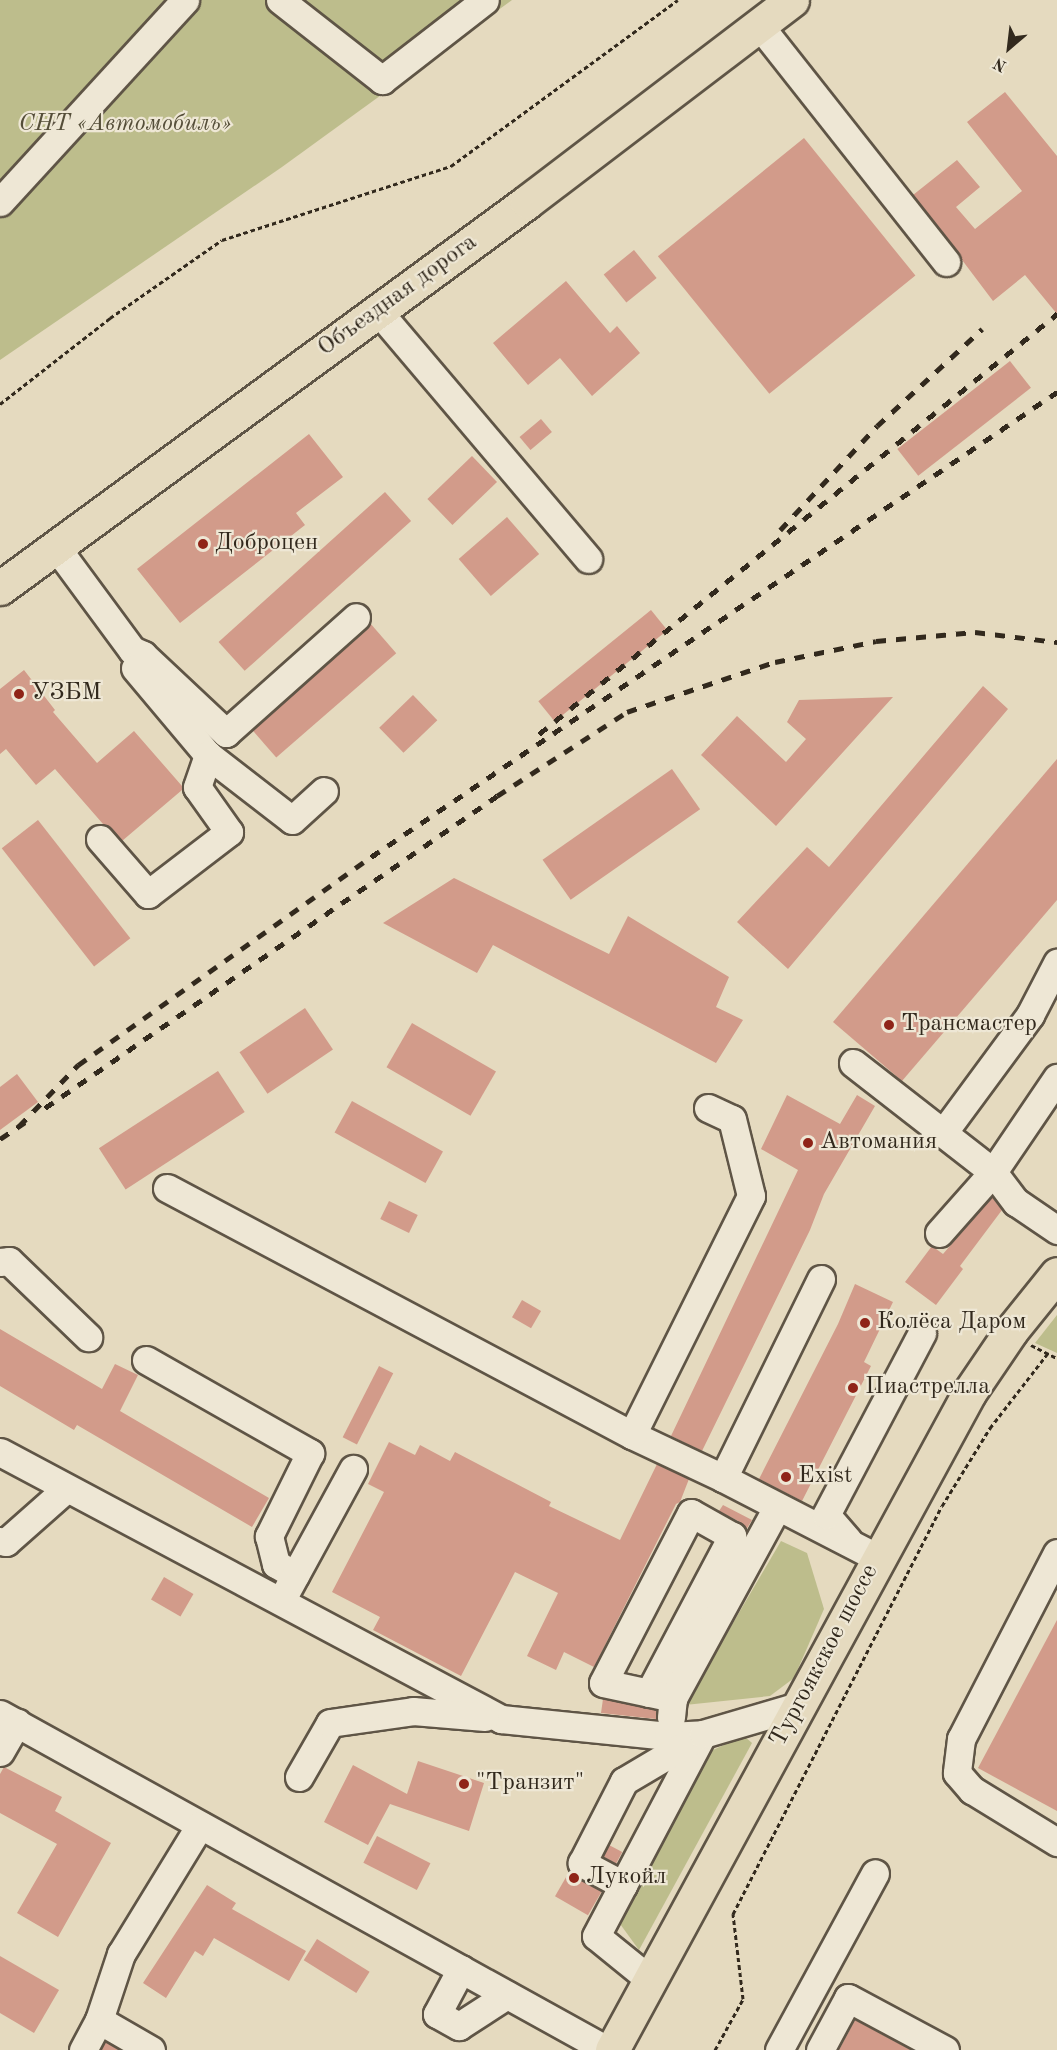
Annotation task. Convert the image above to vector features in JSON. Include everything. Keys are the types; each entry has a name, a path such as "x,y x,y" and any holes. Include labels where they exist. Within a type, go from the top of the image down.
{"main road":[{"name":"Объездная дорога","path":"0,588 527,202 792,0"},
{"name":"Тургоякское шоссе","path":"612,2050 798,1706 865,1552 1011,1331 1057,1274"}],"lane":[{"path":"0,202 185,0"},
{"path":"280,0 382,80 485,0"},
{"path":"759,25 946,262"},
{"path":"378,311 588,559"},
{"path":"56,547 132,650 143,655 226,733 356,617"},
{"path":"132,650 133,666 208,754 292,820 324,791"},
{"path":"100,839 148,894 229,832 197,787 208,754"},
{"path":"943,1133 1030,1015 1057,963"},
{"path":"853,1063 993,1172 1016,1202 1057,1230"},
{"path":"939,1233 993,1172 1057,1078"},
{"path":"632,1435 751,1196 732,1119 708,1108"},
{"path":"167,1188 632,1435 723,1478 865,1552"},
{"path":"0,1262 9,1261 88,1337"},
{"path":"723,1478 821,1279"},
{"path":"865,1552 826,1515 922,1333"},
{"path":"146,1360 310,1453 269,1536 276,1564 295,1575"},
{"path":"0,1452 501,1719"},
{"path":"280,1602 353,1469"},
{"path":"0,1541 6,1542 66,1489"},
{"path":"661,1696 777,1507"},
{"path":"661,1696 603,1683 691,1513 732,1536 661,1696 668,1736"},
{"path":"1057,1553 961,1739 957,1773 972,1790 1057,1842"},
{"path":"299,1777 330,1723 413,1711 456,1713 668,1736 703,1734 798,1706"},
{"path":"0,1752 9,1719 607,2050"},
{"path":"623,1885 582,1863 624,1781 703,1734"},
{"path":"650,1980 596,1936 703,1734"},
{"path":"83,2050 99,2020 121,1954 200,1825"},
{"path":"779,2050 875,1873"},
{"path":"460,1969 437,2014 459,2026 507,1995"},
{"path":"820,2050 848,1998 945,2050"},
{"path":"99,2020 152,2050"}],"path":[{"path":"0,404 110,318 222,240 451,166 678,0"},
{"path":"1029,1344 1057,1358"},
{"path":"715,2050 742,1999 733,1914 942,1506 990,1428 1048,1353"}],"green space":[{"name":"СНТ «Автомобиль»","path":"0,0 512,0 282,167 0,360"},
{"path":"1057,1315 1057,1353 1035,1343"},
{"path":"781,1541 807,1553 824,1609 794,1678 770,1696 685,1705"},
{"path":"744,1736 752,1743 639,1950 615,1917 704,1754"}],"building":[{"path":"1005,92 1057,156 1057,314 1025,275 993,301 913,195 957,160 980,187 956,207 975,229 1022,191 967,122"},
{"path":"804,138 915,276 769,394 658,256"},
{"path":"634,250 657,278 626,303 604,275"},
{"path":"566,281 610,333 617,326 640,353 592,396 560,358 528,385 493,343"},
{"path":"1010,361 1031,388 918,476 897,449"},
{"path":"541,419 552,432 530,450 520,437"},
{"path":"309,434 343,477 296,513 305,525 180,623 137,569"},
{"path":"472,456 497,482 452,525 427,499"},
{"path":"385,492 411,521 245,671 219,642"},
{"path":"507,517 539,554 491,596 459,559"},
{"path":"651,610 667,630 555,721 538,701"},
{"path":"370,623 396,653 276,758 250,727"},
{"path":"24,670 55,710 53,712 97,763 134,731 182,786 182,790 122,841 111,828 103,824 55,769 36,785 6,749 0,754 0,689"},
{"path":"983,686 1008,709 788,969 737,922 807,847 829,867"},
{"path":"413,695 437,720 404,753 379,728"},
{"path":"893,697 776,826 701,755 737,716 786,762 806,739 787,722 799,700"},
{"path":"1057,759 1057,900 902,1081 833,1022"},
{"path":"672,769 700,809 571,900 543,860"},
{"path":"38,820 130,938 94,967 2,848"},
{"path":"454,878 609,954 628,916 729,977 716,1007 743,1020 716,1063 493,945 477,973 383,923"},
{"path":"305,1008 333,1049 267,1094 240,1052"},
{"path":"412,1023 496,1072 471,1116 386,1067"},
{"path":"218,1071 245,1112 126,1189 99,1148"},
{"path":"17,1074 38,1102 0,1130 0,1087"},
{"path":"787,1095 840,1124 857,1095 875,1106 824,1194 810,1230 702,1451 671,1436 798,1170 761,1149"},
{"path":"352,1101 443,1151 426,1183 335,1132"},
{"path":"992,1197 1002,1210 960,1266 963,1269 936,1305 905,1282 932,1246 943,1254"},
{"path":"389,1201 418,1215 409,1233 380,1219"},
{"path":"855,1284 893,1302 864,1362 871,1366 802,1501 759,1479 838,1324"},
{"path":"522,1300 541,1311 531,1328 512,1317"},
{"path":"0,1329 102,1389 115,1364 138,1375 120,1411 269,1498 252,1527 77,1425 74,1430 0,1386"},
{"path":"379,1366 393,1373 357,1445 343,1437"},
{"path":"389,1442 415,1455 420,1445 450,1461 455,1452 551,1502 549,1506 620,1540 657,1464 689,1479 680,1502 676,1504 594,1667 564,1652 556,1670 527,1656 558,1593 515,1572 461,1676 373,1630 380,1617 332,1592 384,1492 368,1484"},
{"path":"723,1505 752,1520 746,1530 740,1522 719,1511"},
{"path":"164,1577 193,1594 180,1617 151,1600"},
{"path":"1057,1620 1057,1811 978,1768"},
{"path":"603,1699 656,1710 656,1719 601,1713"},
{"path":"418,1761 484,1783 469,1831 390,1804 368,1845 324,1822 353,1765 407,1794"},
{"path":"4,1767 62,1797 55,1811 111,1843 58,1937 17,1913 57,1844 0,1813 0,1774"},
{"path":"377,1836 430,1863 417,1890 363,1863"},
{"path":"609,1845 622,1852 616,1864 603,1856"},
{"path":"569,1872 602,1891 588,1915 555,1896"},
{"path":"207,1885 236,1903 232,1909 306,1951 289,1981 214,1938 203,1956 195,1951 166,1998 143,1983"},
{"path":"317,1939 370,1972 356,1993 304,1960"},
{"path":"0,1956 59,1990 34,2033 0,2013"},
{"path":"855,2020 911,2050 839,2050"},
{"path":"105,2042 119,2050 101,2050"}],"railway":[{"path":"539,734 1057,314"},
{"path":"780,530 877,426 982,329"},
{"path":"19,1126 78,1065 371,857 1057,392"},
{"path":"45,1108 497,796 627,712 775,662 876,641 975,632 1057,642"},
{"path":"0,1139 25,1122"}],"place":[{"name":"Доброцен","path":"203,544"},
{"name":"УЗБМ","path":"19,694"},
{"name":"Трансмастер","path":"889,1025"},
{"name":"Автомания","path":"808,1143"},
{"name":"Колёса Даром","path":"865,1323"},
{"name":"Пиастрелла","path":"853,1388"},
{"name":"Exist","path":"786,1477"},
{"name":"\"Транзит\"","path":"464,1784"},
{"name":"Лукойл","path":"574,1878"}]}
